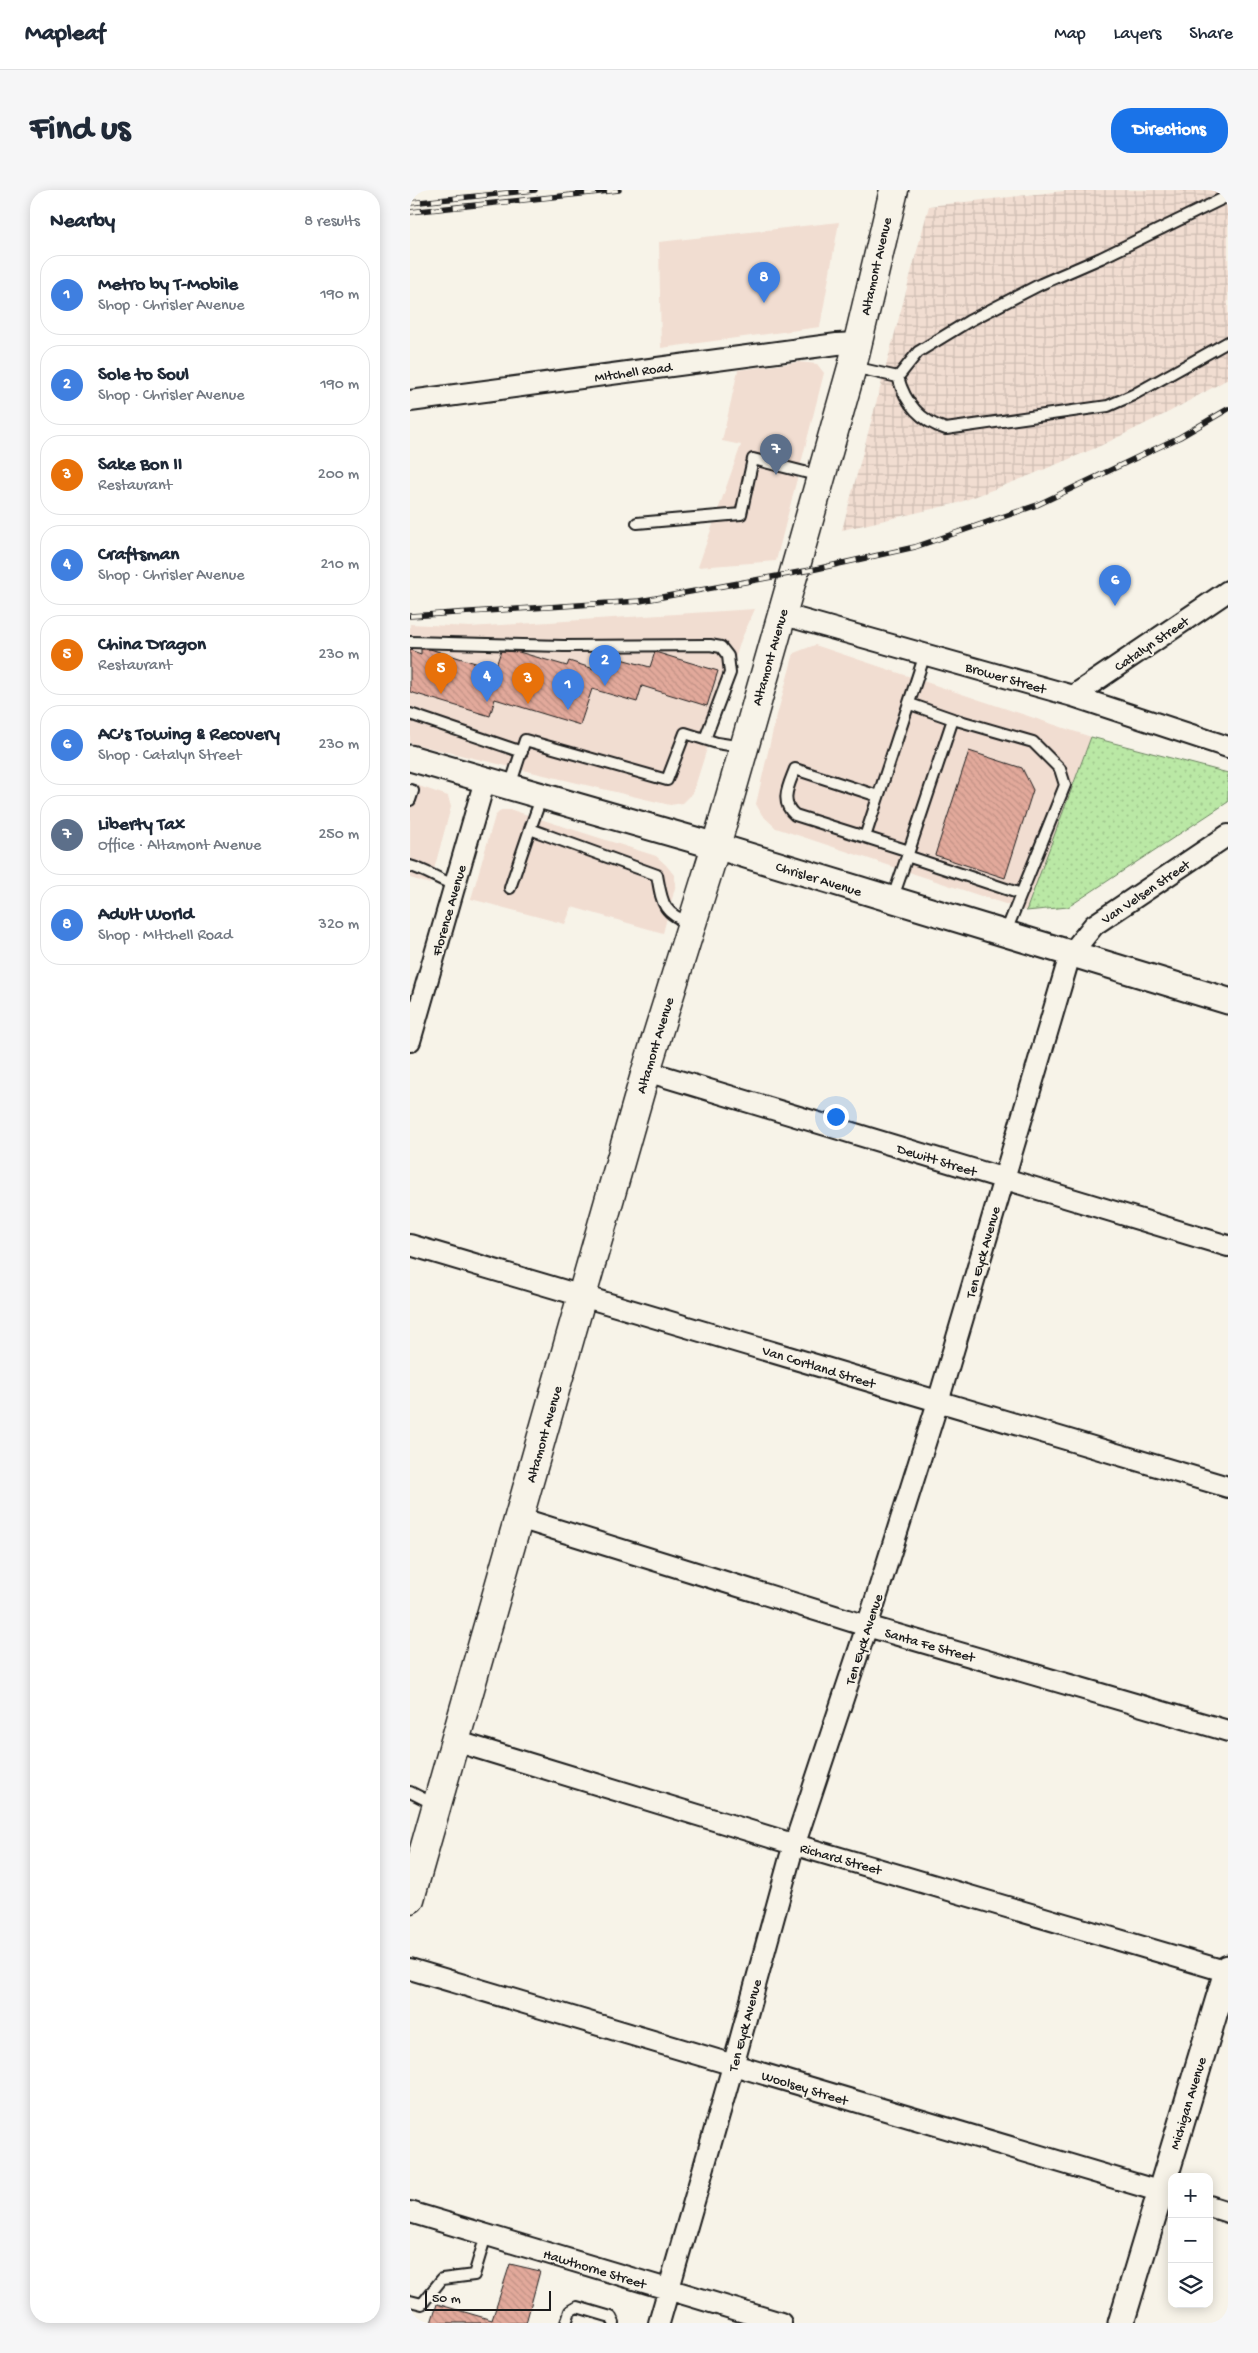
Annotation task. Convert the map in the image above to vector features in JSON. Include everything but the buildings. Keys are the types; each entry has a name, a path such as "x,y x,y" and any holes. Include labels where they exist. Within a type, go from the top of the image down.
{"main road":[{"name":"Altamont Avenue","path":"410,1899 646,1071 716,846 742,747 821,477 854,355 894,190"}],"street":[{"name":"MItchell Road","path":"410,401 828,345 854,355"},
{"name":"Catalyn Street","path":"1073,696 1228,591"},
{"name":"Brower Street","path":"782,614 1073,696 1228,747"},
{"name":"Chrisler Avenue","path":"410,758 716,846 1070,955 1228,1001"},
{"name":"Florence Avenue","path":"410,1041 485,780"},
{"name":"Van Velsen Street","path":"1070,955 1094,925 1228,835"},
{"name":"Ten Eyck Avenue","path":"659,2323 796,1845 938,1402 1070,955"},
{"name":"Dewitt Street","path":"646,1071 1228,1246"},
{"name":"Van Cortland Street","path":"410,1245 1228,1487"},
{"name":"Santa Fe Street","path":"519,1518 867,1626 1228,1731"},
{"name":"Richard Street","path":"455,1741 796,1845 1228,1971"},
{"name":"Woolsey Street","path":"410,1968 1168,2199"},
{"name":"Michigan Avenue","path":"1175,2173 1228,1971"},
{"name":"Michigan Avenue","path":"1182,2173 1228,2015"},
{"name":"Michigan Avenue","path":"1121,2323 1168,2199"},
{"name":"Michigan Avenue","path":"1138,2323 1168,2199"},
{"path":"1213,2207 1228,2212"},
{"name":"Hawthorne Street","path":"410,2212 781,2323"}],"lane":[{"path":"898,377 918,352 969,321 1041,284 1101,258 1228,196"},
{"path":"854,355 898,377 902,391 922,418 931,425 946,430 1108,406 1133,395 1228,342"},
{"path":"637,523 741,514 753,459 821,477"},
{"path":"410,642 564,646 710,645 721,647 728,656 730,673 706,739"},
{"path":"865,837 925,654"},
{"path":"910,704 953,719 1032,742 1060,769 1065,785 1005,935"},
{"path":"410,714 522,752"},
{"path":"892,900 953,719"},
{"path":"510,787 525,740 667,780 685,733 742,747"},
{"path":"878,796 795,768 785,798 788,809 795,815 865,837 1021,894"},
{"path":"410,790 413,791 410,800"},
{"path":"510,888 542,796"},
{"path":"530,829 657,875 663,906 676,918 692,923"},
{"path":"410,866 423,869 440,881 455,885"},
{"path":"410,1792 436,1805"},
{"path":"410,2301 422,2304 442,2279 474,2275 486,2235"},
{"path":"566,2323 570,2311 577,2307 611,2317 614,2323"}],"shaded area":[{"path":"1073,190 1228,190 1228,379 1169,412 1098,447 1026,477 958,503 842,530 929,206"},
{"path":"839,222 820,327 661,348 659,242"},
{"path":"799,362 817,364 824,373 776,561 698,567 741,445 722,441 738,370"},
{"path":"755,609 741,640 693,793 683,803 670,805 410,743 410,624 470,627"},
{"path":"815,645 1091,737 1026,911 776,828 762,815 756,804 774,726 794,653"},
{"path":"410,783 448,796 451,807 430,884 410,878"},
{"path":"501,810 512,810 656,856 674,875 676,884 663,933 572,907 565,924 471,899 495,816"}],"green space":[{"path":"1091,737 1228,773 1228,802 1068,907 1026,911"}],"railway":[{"path":"410,203 535,190"},
{"path":"410,212 619,190"},
{"path":"410,616 640,601 816,569 915,547 1037,505 1180,437 1228,409"}],"place":[{"name":"Adult World","path":"764,303"},
{"name":"Liberty Tax","path":"776,475"},
{"name":"AC's Towing & Recovery","path":"1115,606"},
{"name":"Sole to Soul","path":"605,686"},
{"name":"China Dragon","path":"441,694"},
{"name":"Craftsman","path":"487,702"},
{"name":"Sake Bon II","path":"528,704"},
{"name":"Metro by T-Mobile","path":"568,710"}]}
